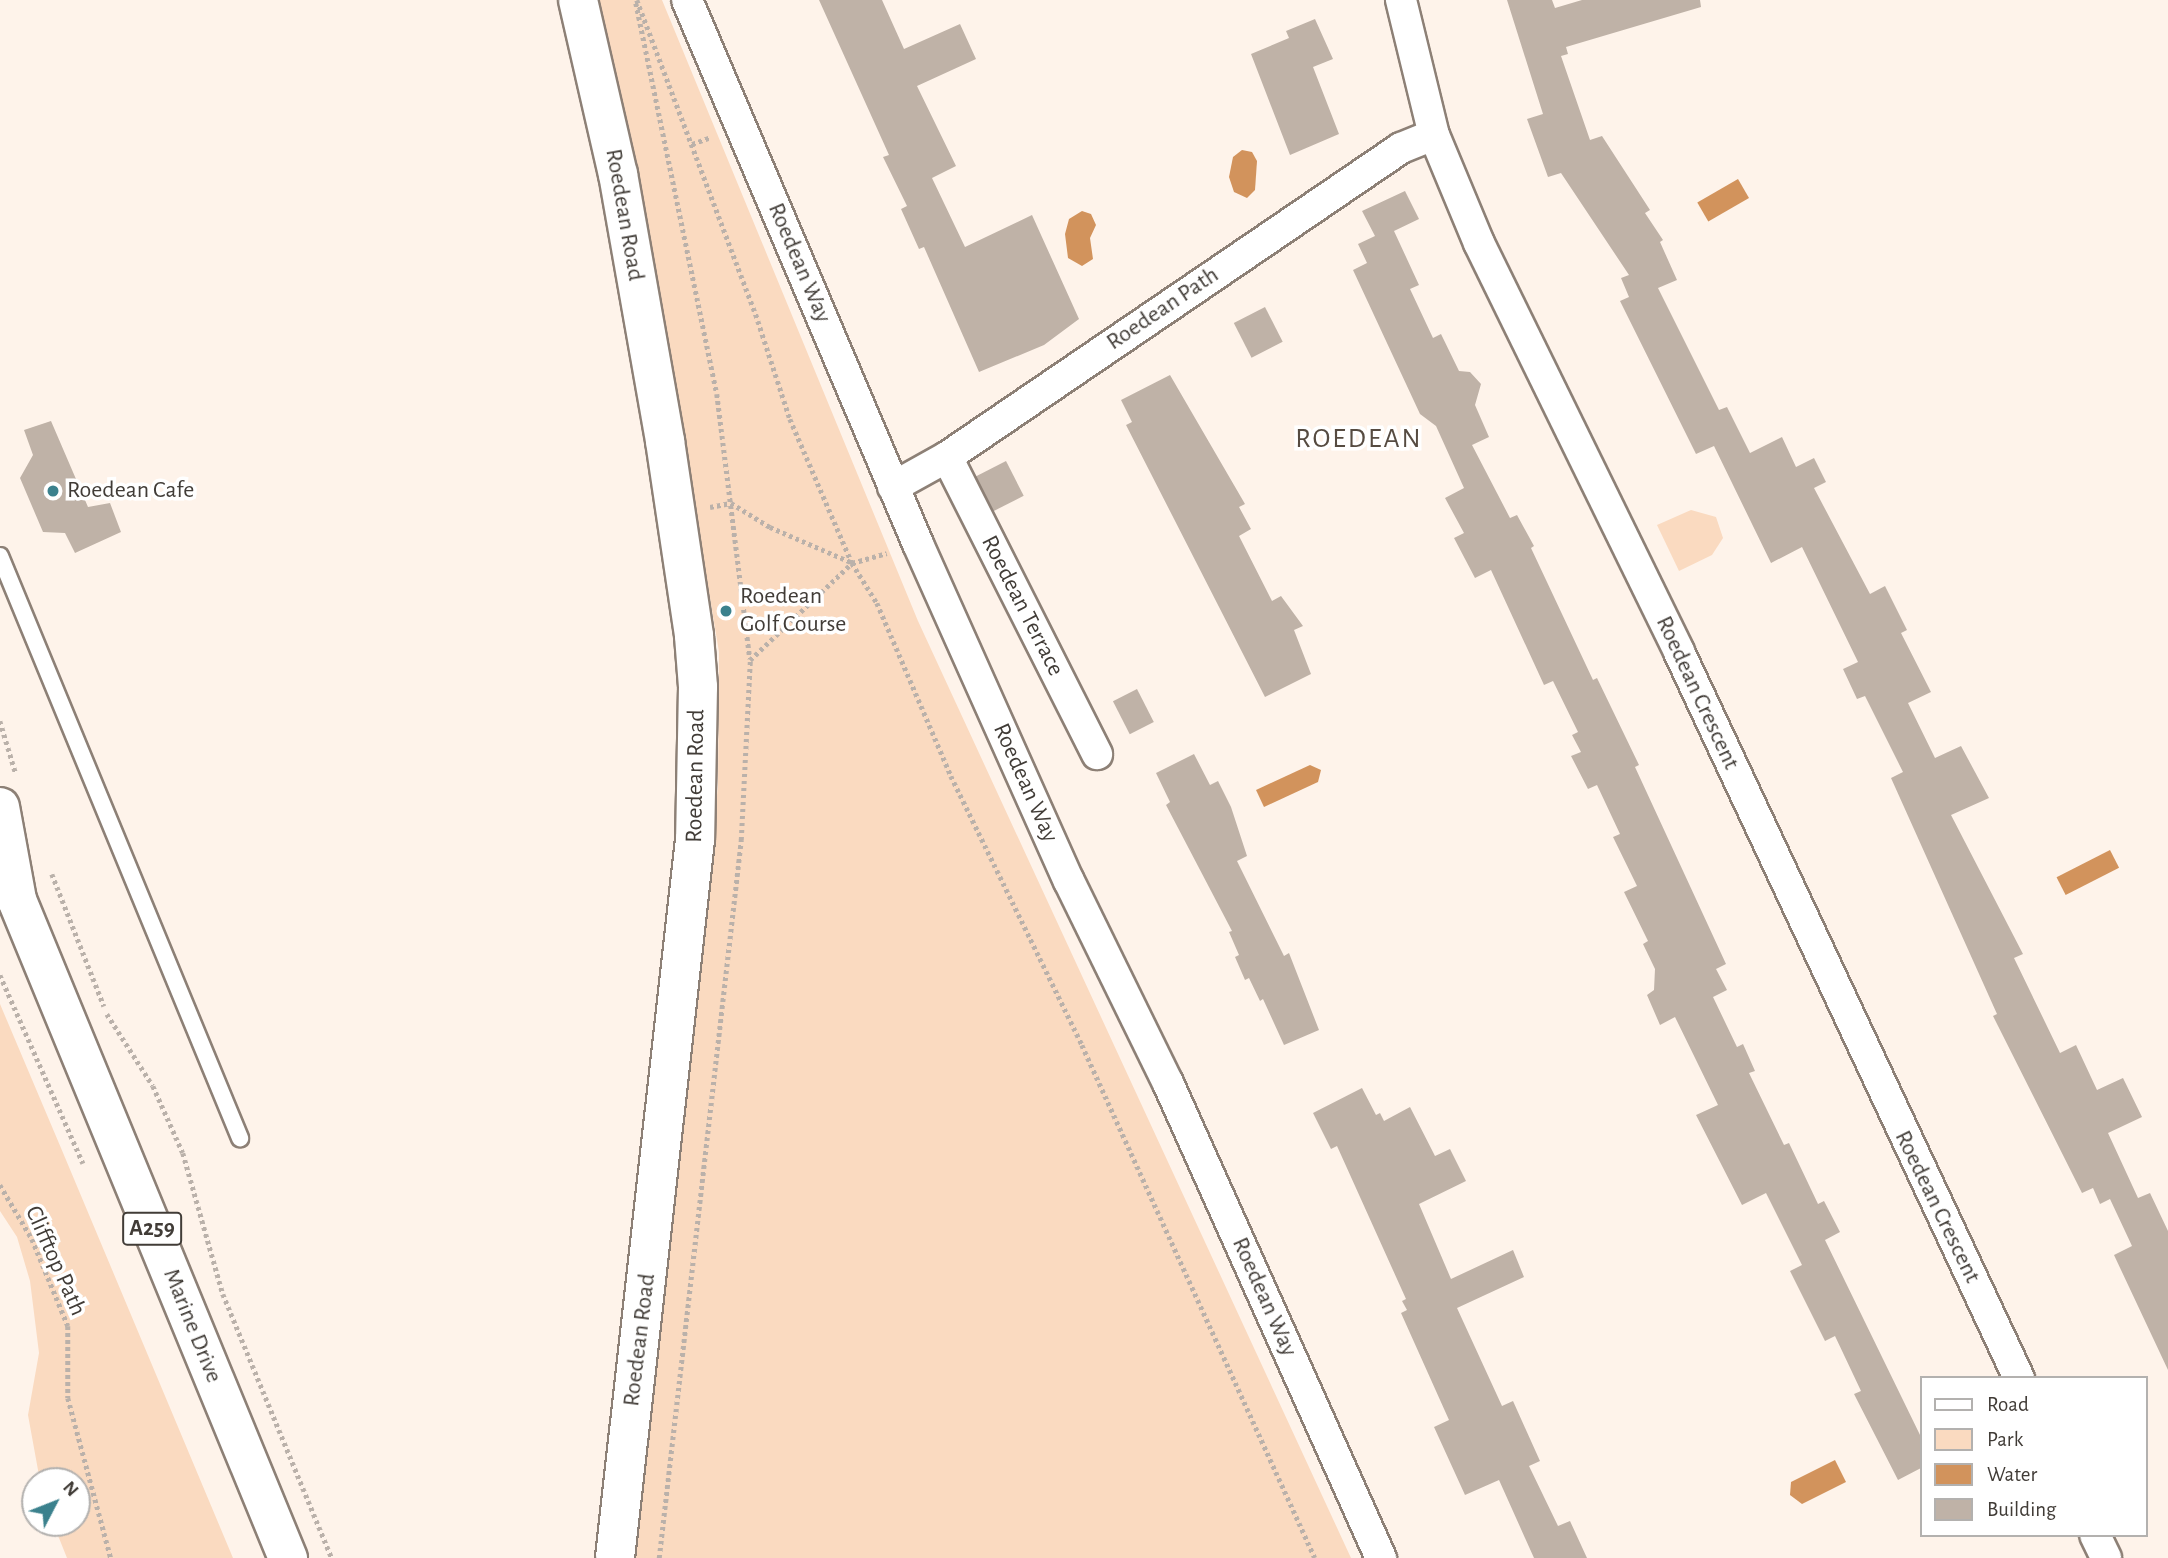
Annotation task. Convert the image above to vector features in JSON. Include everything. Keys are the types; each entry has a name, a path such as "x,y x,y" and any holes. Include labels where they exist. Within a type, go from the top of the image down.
{"main road":[{"name":"Roedean Road","path":"578,0 618,174 677,515 697,675 695,840 615,1558"},
{"name":"Marine Drive","path":"10,795 8,889 288,1558"}],"street":[{"name":"Roedean Way","path":"687,0 918,544 1069,881 1168,1083 1381,1558"},
{"name":"Roedean Crescent","path":"1401,0 1434,135 1493,274 1679,652 2018,1376"},
{"name":"Roedean Path","path":"893,487 947,457 1401,148 1434,135"},
{"name":"Roedean Terrace","path":"947,457 1097,754"},
{"path":"2096,1537 2106,1558"}],"lane":[{"path":"0,556 240,1138"}],"path":[{"path":"636,0 717,394 750,660 737,881 659,1558"},
{"path":"636,0 758,321 790,419 852,563 877,603 951,776 1082,1045 1315,1558"},
{"path":"677,515 732,503 770,527 852,563"},
{"path":"750,660 852,563 918,544"},
{"path":"0,721 10,795"},
{"path":"47,860 108,1017 153,1086 183,1153 223,1294 332,1558"},
{"name":"Clifftop Path","path":"0,1185 32,1239 68,1326 68,1398 111,1558"}],"green space":[{"path":"596,0 662,0 918,621 1351,1558 632,1558 718,786 719,652 675,389"},
{"path":"1691,510 1716,517 1723,538 1712,555 1679,571 1657,525"},
{"path":"0,1004 233,1558 67,1558 59,1537 91,1537 91,1467 37,1467 28,1415 39,1353 30,1281 17,1237 0,1211"}],"water":[{"path":"1242,150 1252,152 1257,161 1255,190 1247,198 1234,192 1229,177 1233,157"},
{"path":"1738,179 1749,198 1708,222 1697,202"},
{"path":"1082,211 1091,214 1096,225 1090,238 1093,259 1082,266 1068,258 1065,234 1069,219"},
{"path":"1310,765 1321,770 1318,782 1264,807 1256,790"},
{"path":"2110,850 2119,868 2066,895 2057,877"},
{"path":"1835,1460 1846,1482 1802,1504 1790,1495 1791,1482"}],"building":[{"path":"819,0 882,0 904,49 960,24 976,59 917,86 956,166 932,178 965,247 1032,215 1079,319 1044,345 979,372 924,247 919,249 901,209 907,206 883,157 889,155"},
{"path":"1507,0 1552,0 1555,8 1582,0 1700,0 1701,7 1566,47 1568,54 1561,56 1590,140 1602,136 1650,210 1645,213 1663,240 1660,242 1677,280 1658,288 1719,410 1727,407 1750,453 1782,437 1796,467 1814,458 1826,482 1814,488 1870,594 1885,586 1907,630 1901,633 1931,692 1908,703 1935,758 1961,746 1989,798 1951,815 2023,954 2014,958 2060,1053 2076,1045 2097,1090 2123,1078 2142,1117 2108,1133 2138,1198 2150,1193 2168,1231 2168,1370 2114,1255 2132,1246 2110,1199 2100,1204 2093,1188 2082,1193 1993,1016 1997,1014 1891,778 1903,772 1865,696 1857,699 1843,669 1858,662 1802,547 1771,563 1714,446 1696,454 1620,301 1629,297 1621,278 1629,275 1561,173 1548,177 1527,119 1543,114"},
{"path":"1315,19 1333,59 1313,67 1339,134 1290,155 1251,54 1289,38 1286,31"},
{"path":"1405,191 1419,219 1394,231 1419,285 1410,289 1433,338 1441,334 1459,371 1470,372 1481,384 1475,405 1489,437 1472,445 1510,518 1517,515 1534,546 1531,548 1593,680 1597,678 1639,765 1635,767 1726,964 1716,969 1727,990 1713,997 1737,1047 1743,1044 1755,1071 1749,1073 1784,1145 1789,1143 1818,1204 1824,1201 1840,1232 1825,1240 1920,1435 1920,1469 1898,1480 1854,1394 1861,1391 1835,1336 1825,1341 1790,1271 1802,1265 1766,1193 1742,1205 1696,1115 1718,1105 1675,1017 1660,1025 1647,995 1654,990 1655,969 1643,944 1648,941 1624,892 1637,886 1613,837 1620,834 1597,785 1588,789 1571,756 1581,752 1572,735 1578,732 1553,681 1544,685 1491,570 1475,578 1454,538 1464,533 1445,498 1464,488 1436,426 1420,414 1353,270 1367,263 1358,244 1375,236 1362,211"},
{"path":"1265,307 1283,342 1252,358 1234,323"},
{"path":"1170,375 1245,504 1239,507 1251,529 1239,536 1272,601 1281,596 1303,626 1294,630 1311,674 1265,697 1126,425 1132,422 1121,400"},
{"name":"Roedean Cafe","path":"51,421 88,507 110,503 121,532 75,553 65,533 43,532 20,478 33,455 24,430"},
{"path":"1006,461 1024,496 993,511 976,476"},
{"path":"1137,689 1154,722 1130,734 1113,701"},
{"path":"1194,754 1210,785 1218,781 1231,807 1247,856 1237,861 1284,956 1289,953 1319,1030 1284,1045 1263,999 1260,1001 1249,978 1245,980 1235,957 1239,955 1229,932 1232,931 1166,805 1170,802 1156,773"},
{"path":"1362,1088 1376,1115 1380,1113 1384,1121 1410,1107 1435,1156 1450,1149 1466,1181 1419,1204 1451,1279 1513,1250 1524,1277 1457,1308 1502,1406 1513,1401 1540,1461 1529,1466 1558,1526 1570,1521 1587,1558 1534,1558 1499,1480 1465,1495 1434,1427 1449,1420 1401,1313 1407,1310 1402,1301 1406,1299 1337,1146 1331,1149 1313,1113"}],"place":[{"name":"Roedean Cafe","path":"53,491"},
{"name":"Roedean Golf Course","path":"726,611"}],"district":[{"name":"ROEDEAN","path":"1359,439"}]}
